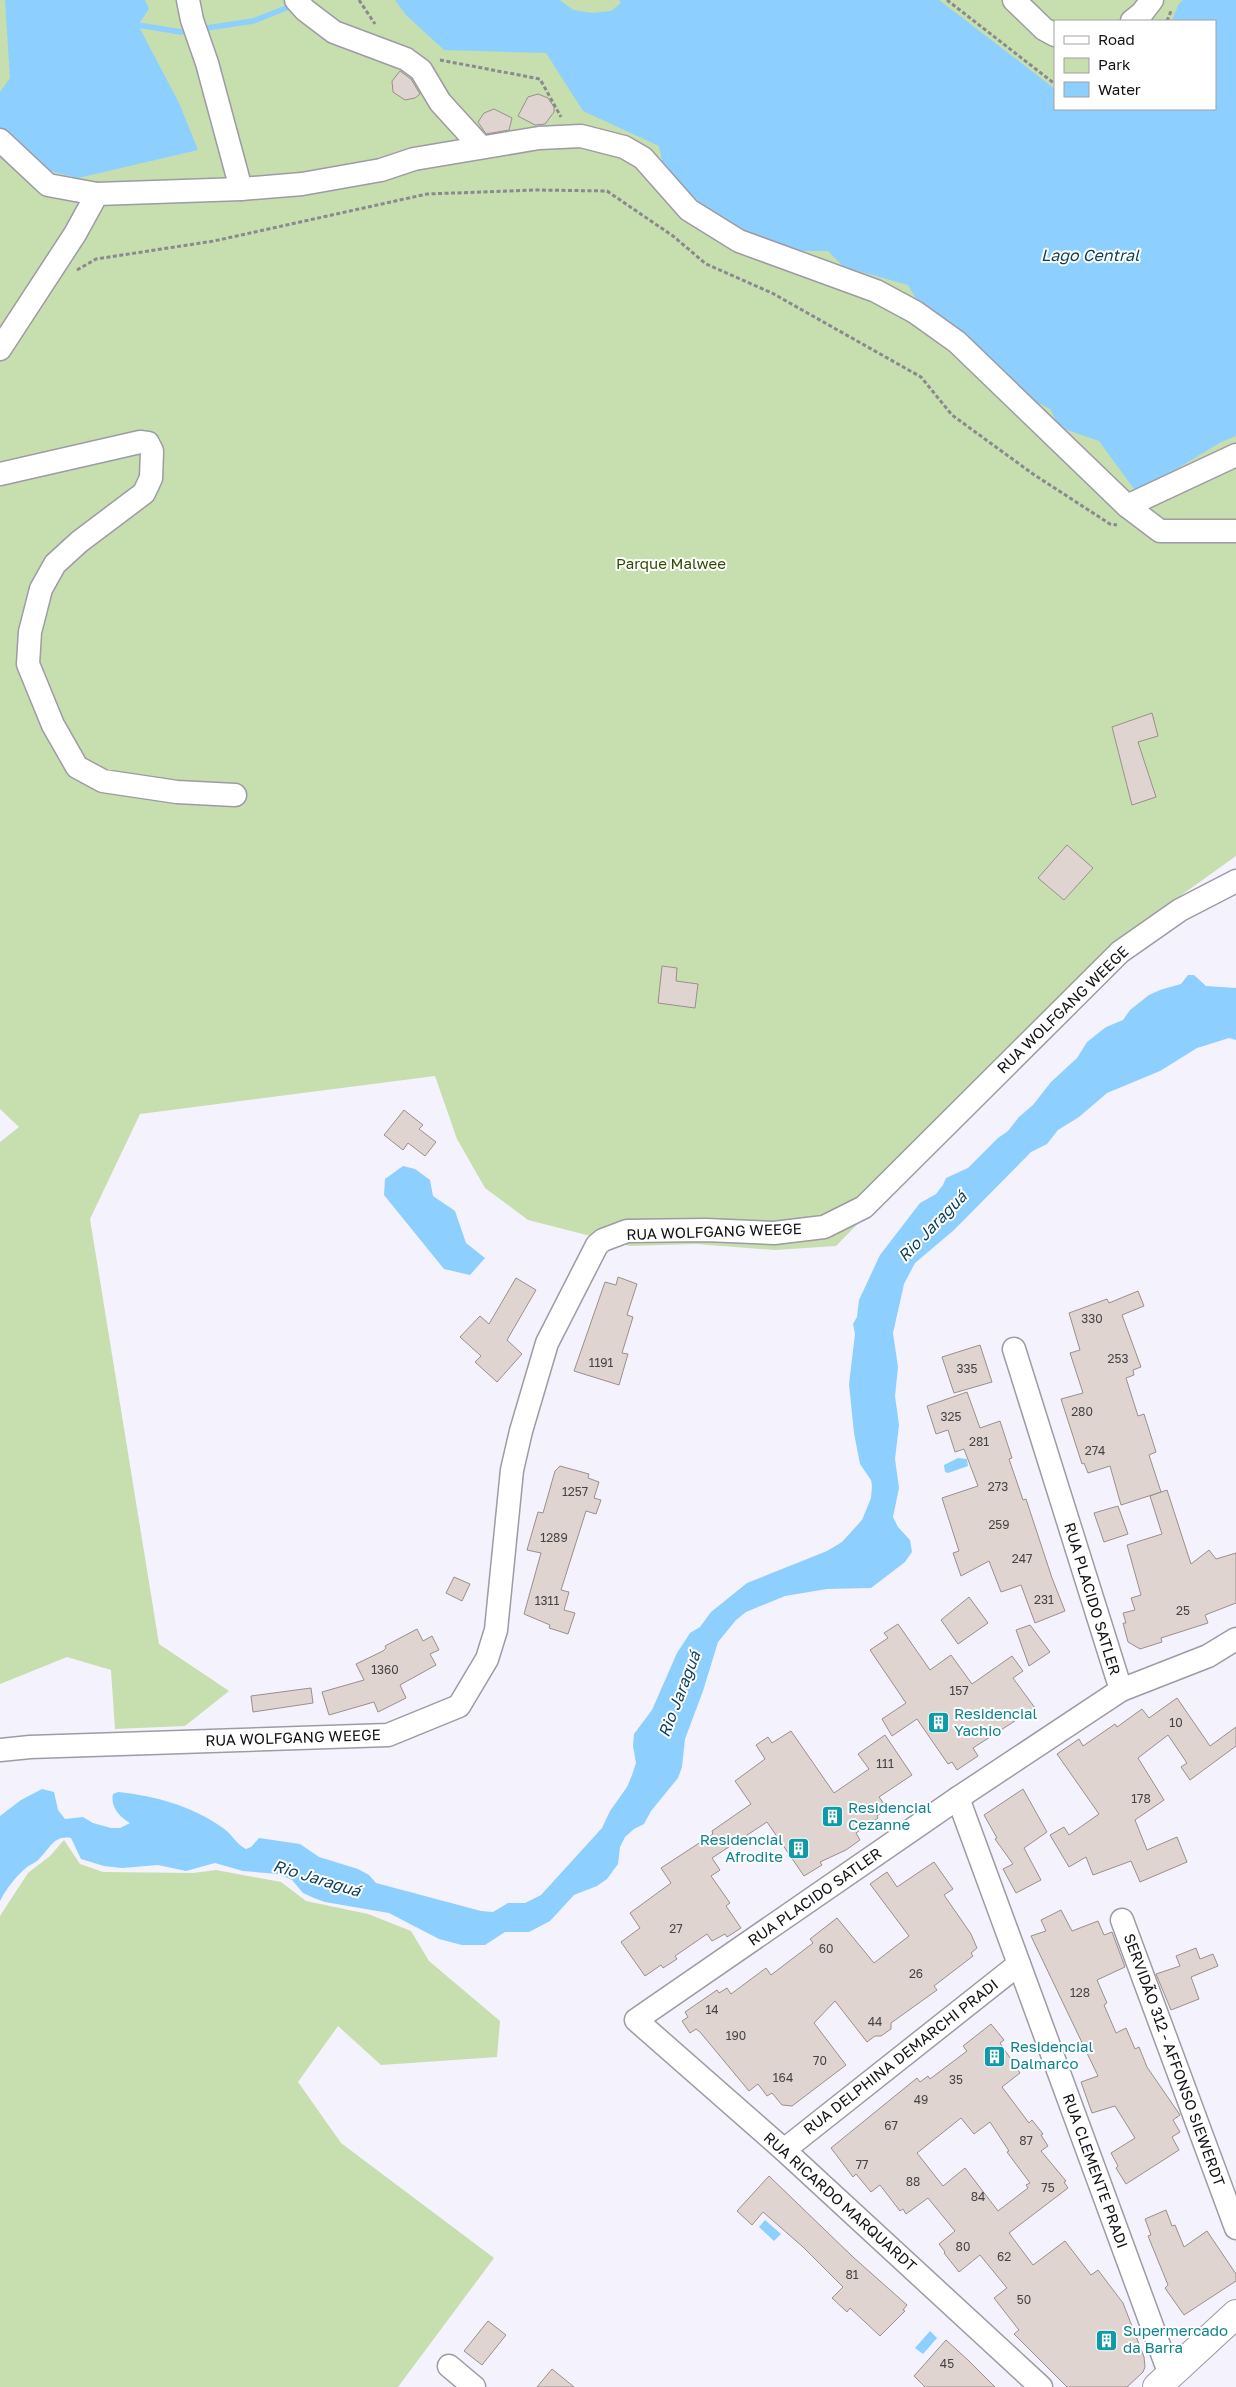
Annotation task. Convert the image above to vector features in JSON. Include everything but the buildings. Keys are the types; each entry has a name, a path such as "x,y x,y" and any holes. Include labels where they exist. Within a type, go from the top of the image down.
{"main road":[{"path":"1164,2381 1236,2314"}],"street":[{"path":"188,0 192,20 207,63 241,188"},
{"path":"296,0 305,10 334,32 406,59 421,70 440,102 481,147"},
{"path":"1014,0 1044,30 1054,35"},
{"path":"1133,20 1142,13 1152,0"},
{"path":"0,140 48,185 97,194 241,188 340,178 381,170 414,159 538,138 581,136 624,147 643,158 689,210 739,241 876,291 915,312 957,342 1123,516 1160,531 1236,531"},
{"path":"0,348 74,234 97,194"},
{"path":"0,474 140,442 148,443 152,451 151,478 144,493 55,564 41,589 30,632 28,664 53,725 77,767 103,781 177,792 235,795"},
{"path":"1123,516 1236,455"},
{"name":"RUA WOLFGANG WEEGE","path":"0,1750 30,1747 388,1735 459,1706 487,1659 496,1630 512,1470 521,1431 548,1342 596,1245 603,1240 627,1231 706,1230 774,1233 824,1227 864,1207 1120,952 1180,910 1236,881"},
{"name":"RUA PLACIDO SATLER","path":"636,2020 958,1798 1121,1690 1014,1349"},
{"path":"1121,1690 1208,1656 1236,1639"},
{"name":"RUA CLEMENTE PRADI","path":"958,1798 1164,2381"},
{"name":"SERVIDÃO 312 - AFFONSO SIEWERDT","path":"1122,1920 1236,2228"},
{"name":"RUA DELPHINA DEMARCHI PRADI","path":"784,2150 1018,1964"},
{"name":"RUA RICARDO MARQUARDT","path":"636,2020 784,2150 1041,2387"},
{"path":"449,2366 474,2387"}],"path":[{"path":"947,0 1054,83"},
{"path":"71,274 96,259 214,241 427,194 536,190 607,191 673,236 706,264 772,293 921,377 952,415 1032,474 1110,524 1123,516"}],"green space":[{"name":"Parque Malwee","path":"0,0 1236,0 1236,856 1180,896 1195,913 1116,960 836,1246 775,1250 696,1244 630,1246 528,1220 485,1188 457,1139 435,1076 140,1114 90,1219 159,1644 229,1691 185,1726 115,1729 111,1670 67,1657 0,1684 0,1142 19,1127 0,1109"},
{"path":"64,1840 80,1864 103,1872 193,1873 216,1870 281,1882 306,1901 368,1914 411,1931 429,1961 500,2021 497,2057 381,2065 338,2026 298,2082 341,2143 494,2258 398,2387 0,2387 0,1916 28,1873 50,1856"}],"water":[{"path":"5,0 145,0 149,9 138,25 179,103 198,150 78,178 6,160 0,155 0,92 10,78"},
{"name":"Lago Central","path":"395,0 560,0 573,10 592,13 611,11 621,3 619,0 939,0 1054,88 1054,110 1216,110 1216,20 1172,20 1178,5 1183,0 1236,0 1236,436 1221,442 1137,493 1099,441 1059,427 1050,409 1016,391 915,297 908,285 844,267 828,251 793,251 743,230 705,206 665,176 659,146 583,111 546,53 444,50 406,15"},
{"name":"Rio Jaraguá","path":"1188,975 1194,975 1206,986 1236,988 1236,1040 1229,1038 1197,1048 1160,1071 1107,1093 1079,1117 1058,1130 1047,1144 1031,1152 954,1230 915,1263 904,1284 893,1333 898,1367 895,1396 899,1425 895,1459 899,1488 893,1517 898,1527 910,1540 912,1552 905,1562 871,1588 827,1589 785,1596 746,1612 736,1620 718,1642 703,1691 685,1739 682,1767 678,1778 651,1811 644,1824 634,1829 625,1837 620,1847 618,1864 607,1879 597,1886 574,1895 550,1921 529,1932 505,1932 485,1945 462,1945 439,1939 389,1913 325,1902 303,1893 292,1880 278,1874 243,1871 215,1863 186,1871 158,1865 122,1868 104,1866 81,1859 71,1838 56,1840 39,1859 27,1867 15,1879 0,1901 0,1816 21,1800 42,1789 54,1792 58,1810 65,1819 83,1817 93,1823 111,1828 120,1828 130,1823 114,1807 113,1794 118,1792 160,1799 186,1808 211,1820 246,1849 251,1847 259,1838 300,1844 319,1857 358,1869 369,1875 376,1883 481,1911 493,1912 508,1903 525,1903 541,1895 602,1828 610,1811 627,1787 636,1763 633,1746 634,1734 652,1710 677,1653 690,1633 700,1627 711,1612 747,1583 827,1551 842,1542 862,1520 871,1498 872,1486 871,1480 860,1464 854,1433 849,1384 855,1334 853,1324 857,1317 859,1300 880,1255 920,1203 936,1194 946,1178 968,1168 998,1138 1008,1131 1019,1117 1033,1105 1051,1082 1077,1058 1087,1042 1106,1027 1123,1020 1130,1010 1149,995 1181,984"},
{"path":"403,1166 415,1169 430,1180 433,1196 455,1211 466,1243 485,1258 470,1275 444,1269 384,1195 385,1179"},
{"path":"958,1458 967,1459 968,1466 948,1473 945,1472 944,1465"},
{"path":"765,2220 781,2234 774,2241 759,2227"},
{"path":"930,2331 937,2338 923,2354 915,2348"}],"waterway":[{"path":"200,29 253,21 294,5"},
{"path":"138,25 181,32 190,30"}],"place":[{"name":"Residencial Yachio","path":"938,1723"},
{"name":"Residencial Cezanne","path":"832,1817"},
{"name":"Residencial Afrodite","path":"799,1849"},
{"name":"Residencial Dalmarco","path":"994,2056"},
{"name":"Supermercado da Barra","path":"1107,2340"}]}
